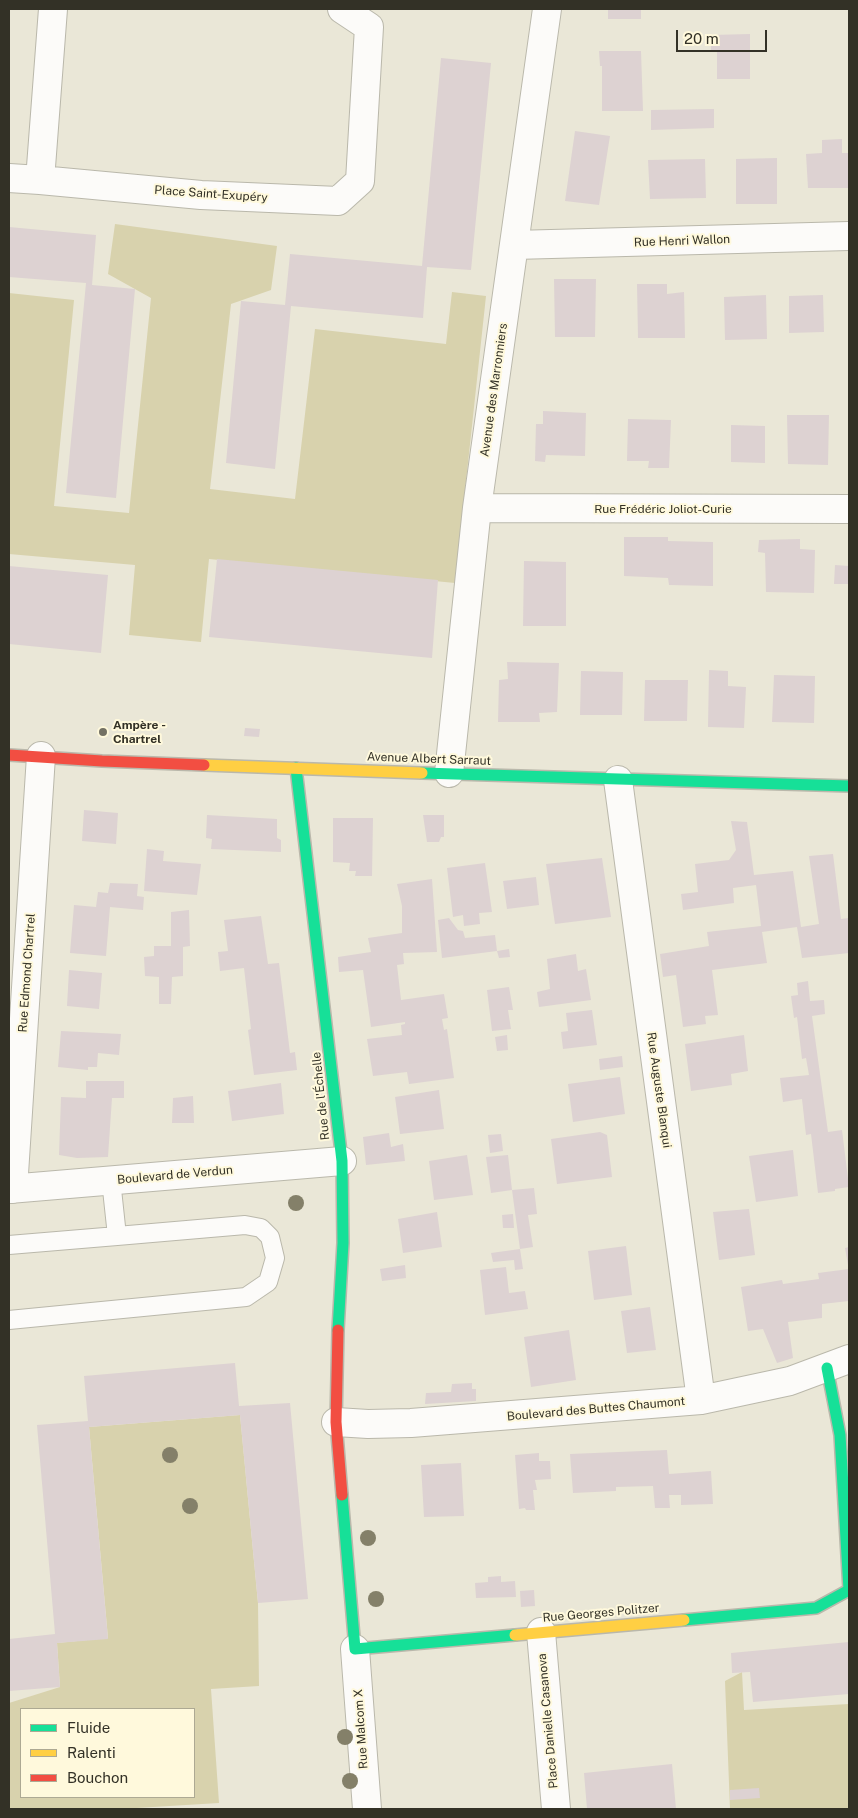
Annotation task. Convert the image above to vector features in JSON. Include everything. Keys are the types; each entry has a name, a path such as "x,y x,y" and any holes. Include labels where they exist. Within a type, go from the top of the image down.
{"street":[{"path":"9,178 40,180 53,9"},
{"name":"Place Saint-Exupéry","path":"40,180 201,195 338,201 360,181 369,27 342,9"},
{"name":"Avenue des Marronniers","path":"449,773 477,508 547,9"},
{"name":"Rue Henri Wallon","path":"514,245 849,236"},
{"name":"Rue Frédéric Joliot-Curie","path":"477,508 849,509"},
{"name":"Avenue Albert Sarraut","path":"9,755 102,761 618,780 849,786"},
{"name":"Rue Edmond Chartrel","path":"11,1189 41,756"},
{"name":"Rue de l'Échelle","path":"296,768 342,1161 343,1243 338,1322 336,1422"},
{"name":"Rue Auguste Blanqui","path":"618,780 701,1400"},
{"name":"Boulevard de Verdun","path":"11,1189 342,1161"},
{"name":"Boulevard des Buttes Chaumont","path":"336,1422 368,1424 411,1423 701,1400 790,1382 838,1363"},
{"name":"Rue Georges Politzer","path":"356,1649 816,1608 849,1590 840,1435 842,1409 838,1363"},
{"path":"336,1422 356,1649"},
{"name":"Place Danielle Casanova","path":"541,1632 556,1809"},
{"name":"Rue Malcom X","path":"356,1649 367,1809"}],"lane":[{"path":"111,1180 117,1236"},
{"path":"9,1246 245,1225 261,1228 270,1237 275,1258 268,1282 246,1297 9,1320"}],"shaded area":[{"path":"115,224 277,246 271,290 231,304 210,489 295,499 315,329 446,344 452,292 486,296 455,583 209,559 201,642 129,635 135,565 9,554 9,293 74,300 54,506 129,513 151,298 108,274"},
{"path":"240,1415 258,1603 259,1686 211,1689 219,1803 120,1809 9,1809 9,1703 60,1687 57,1643 108,1638 89,1427"},
{"path":"742,1672 744,1710 849,1704 849,1809 730,1809 725,1681"}],"building":[{"path":"608,9 641,9 641,19 608,19"},
{"path":"750,34 750,79 717,79 717,50 711,50 711,35"},
{"path":"599,51 641,51 643,111 602,111 602,66 600,66"},
{"path":"441,58 491,63 471,270 427,267 423,318 291,306 275,469 226,463 241,301 285,305 290,254 422,266"},
{"path":"714,109 714,128 651,130 651,110"},
{"path":"575,131 610,136 599,205 565,201"},
{"path":"842,139 842,153 849,153 849,188 808,188 806,154 822,153 822,140"},
{"path":"777,158 777,204 736,204 736,159"},
{"path":"705,159 706,198 650,199 648,160"},
{"path":"9,227 96,235 92,285 135,289 116,498 66,493 86,283 9,277"},
{"path":"554,279 596,279 595,337 555,337"},
{"path":"637,284 667,284 667,294 684,292 685,338 638,338"},
{"path":"766,295 767,339 725,340 724,297"},
{"path":"823,295 824,332 789,333 789,296"},
{"path":"543,411 586,413 585,456 546,455 545,462 535,461 536,424 543,424"},
{"path":"787,415 829,415 828,465 788,464"},
{"path":"628,419 671,420 669,468 648,468 649,461 627,461"},
{"path":"731,425 765,426 765,463 731,462"},
{"path":"624,537 668,537 668,541 713,542 713,586 669,585 668,578 624,576"},
{"path":"800,539 800,549 815,550 814,593 766,592 765,553 758,552 759,540"},
{"path":"217,559 438,580 432,658 209,637"},
{"path":"524,561 566,562 566,626 523,626"},
{"path":"835,565 849,566 849,584 834,584"},
{"path":"9,566 108,575 101,653 9,644"},
{"path":"507,662 559,663 557,712 539,713 540,722 498,722 499,680 508,679"},
{"path":"709,670 728,671 728,686 746,687 744,728 708,727"},
{"path":"581,671 623,672 622,715 580,715"},
{"path":"774,675 815,676 814,723 772,722"},
{"path":"645,680 688,680 687,721 644,721"},
{"path":"245,728 260,729 259,737 244,736"},
{"path":"84,810 118,813 116,844 82,841"},
{"path":"207,815 277,819 277,838 281,840 281,852 211,849 212,839 206,838"},
{"path":"423,815 444,815 444,837 441,837 439,842 427,842"},
{"path":"333,818 373,818 372,876 355,876 356,871 349,871 350,863 333,862"},
{"path":"731,821 747,822 754,875 793,871 801,927 819,924 809,856 833,854 841,919 849,918 849,953 802,958 797,927 762,932 767,963 712,970 718,1015 705,1016 706,1024 683,1027 676,975 663,977 660,954 709,946 707,932 761,926 756,885 733,888 734,903 683,910 681,894 698,892 695,864 729,860 736,850"},
{"path":"147,849 164,851 163,861 201,864 197,895 144,891"},
{"path":"602,858 611,917 555,924 546,864"},
{"path":"485,863 492,912 479,913 480,924 464,926 463,915 453,917 447,868"},
{"path":"536,877 539,905 507,909 503,881"},
{"path":"432,879 437,952 403,953 404,964 397,965 401,1000 444,994 448,1018 442,1019 444,1030 447,1029 454,1078 409,1084 407,1072 373,1076 367,1039 402,1035 401,1025 405,1024 405,1022 371,1027 363,970 339,972 338,957 371,952 368,938 402,933 402,906 397,884"},
{"path":"110,883 138,884 137,896 144,897 143,910 110,907 106,956 70,953 74,905 96,907 98,892 108,893"},
{"path":"189,910 190,946 183,947 183,976 172,977 171,1004 159,1004 159,977 145,976 144,957 154,956 154,946 171,946 171,912"},
{"path":"261,916 268,964 279,963 290,1053 295,1052 297,1070 254,1075 248,1030 251,1029 244,968 220,971 218,952 228,951 224,920"},
{"path":"449,918 458,930 463,931 465,938 495,935 497,951 442,958 438,920"},
{"path":"509,949 510,957 499,958 497,951"},
{"path":"576,954 578,971 586,969 591,1000 539,1007 537,992 550,989 547,959"},
{"path":"69,970 102,973 99,1009 67,1006"},
{"path":"808,981 810,1001 824,1000 825,1014 812,1016 828,1132 842,1130 849,1187 818,1193 811,1134 806,1135 802,1099 783,1102 780,1078 809,1075 806,1058 802,1059 797,1017 794,1018 791,996 798,995 797,983"},
{"path":"509,987 513,1010 508,1010 511,1029 492,1031 487,990"},
{"path":"592,1010 597,1045 563,1049 561,1032 568,1031 566,1013"},
{"path":"61,1031 121,1034 119,1055 98,1053 97,1067 88,1067 88,1070 58,1067"},
{"path":"507,1035 508,1050 497,1051 495,1037"},
{"path":"744,1035 748,1071 731,1074 732,1085 691,1091 685,1044"},
{"path":"622,1056 623,1067 600,1070 599,1059"},
{"path":"620,1077 625,1114 573,1122 568,1084"},
{"path":"86,1081 124,1081 124,1098 112,1098 108,1157 77,1158 59,1155 61,1097 86,1098"},
{"path":"281,1083 284,1114 232,1121 228,1091"},
{"path":"439,1090 444,1129 400,1134 395,1097"},
{"path":"193,1096 194,1123 172,1123 173,1098"},
{"path":"600,1132 607,1135 612,1177 557,1184 551,1139"},
{"path":"389,1133 391,1147 403,1144 405,1161 366,1165 363,1137"},
{"path":"501,1134 503,1151 490,1153 488,1135"},
{"path":"793,1150 798,1196 756,1202 749,1156"},
{"path":"467,1155 473,1195 434,1200 429,1161"},
{"path":"508,1155 512,1190 491,1193 486,1157"},
{"path":"534,1188 537,1214 528,1215 533,1247 520,1249 512,1190"},
{"path":"749,1209 755,1255 719,1260 713,1212"},
{"path":"437,1212 442,1247 403,1253 398,1219"},
{"path":"513,1214 514,1228 503,1228 502,1215"},
{"path":"626,1246 632,1295 594,1300 588,1251"},
{"path":"849,1247 849,1265 848,1265 845,1248"},
{"path":"520,1249 523,1269 515,1270 514,1260 493,1262 491,1253"},
{"path":"405,1265 406,1278 382,1281 380,1269"},
{"path":"506,1267 509,1293 525,1291 528,1309 485,1315 480,1270"},
{"path":"849,1269 849,1301 822,1304 822,1318 788,1322 793,1358 777,1363 763,1329 748,1331 741,1287 782,1280 783,1284 819,1279 818,1273"},
{"path":"650,1307 656,1350 627,1353 621,1311"},
{"path":"569,1330 576,1380 531,1387 524,1337"},
{"path":"235,1363 239,1406 290,1403 308,1599 258,1603 240,1415 89,1427 108,1639 57,1643 60,1687 9,1691 9,1639 55,1634 37,1425 88,1421 84,1376"},
{"path":"472,1383 472,1389 476,1389 476,1401 425,1404 426,1393 451,1392 452,1384"},
{"path":"667,1450 669,1474 711,1471 713,1504 681,1505 681,1495 669,1495 670,1508 655,1508 653,1486 616,1487 616,1491 573,1493 570,1454"},
{"path":"539,1453 539,1461 550,1461 551,1479 535,1480 537,1490 533,1490 535,1510 519,1509 515,1455"},
{"path":"461,1463 464,1516 424,1517 421,1465"},
{"path":"501,1576 501,1582 515,1581 516,1597 476,1598 475,1583 488,1582 488,1577"},
{"path":"534,1590 535,1606 521,1607 520,1591"},
{"path":"849,1642 849,1694 753,1702 750,1672 732,1673 731,1653"},
{"path":"672,1764 676,1809 587,1809 584,1773"},
{"path":"759,1788 760,1798 730,1800 730,1790"}],"traffic: fast":[{"path":"296,768 342,1161 343,1243 338,1330"},
{"path":"422,773 849,786"},
{"path":"684,1620 816,1608 849,1590 840,1435 827,1368"},
{"path":"342,1495 355,1649 515,1635"}],"traffic: slow":[{"path":"204,765 422,773"},
{"path":"515,1635 684,1620"}],"traffic: jam":[{"path":"9,755 204,765"},
{"path":"338,1330 336,1422 342,1495"}],"place":[{"name":"Ampère - Chartrel","path":"103,732"}]}
